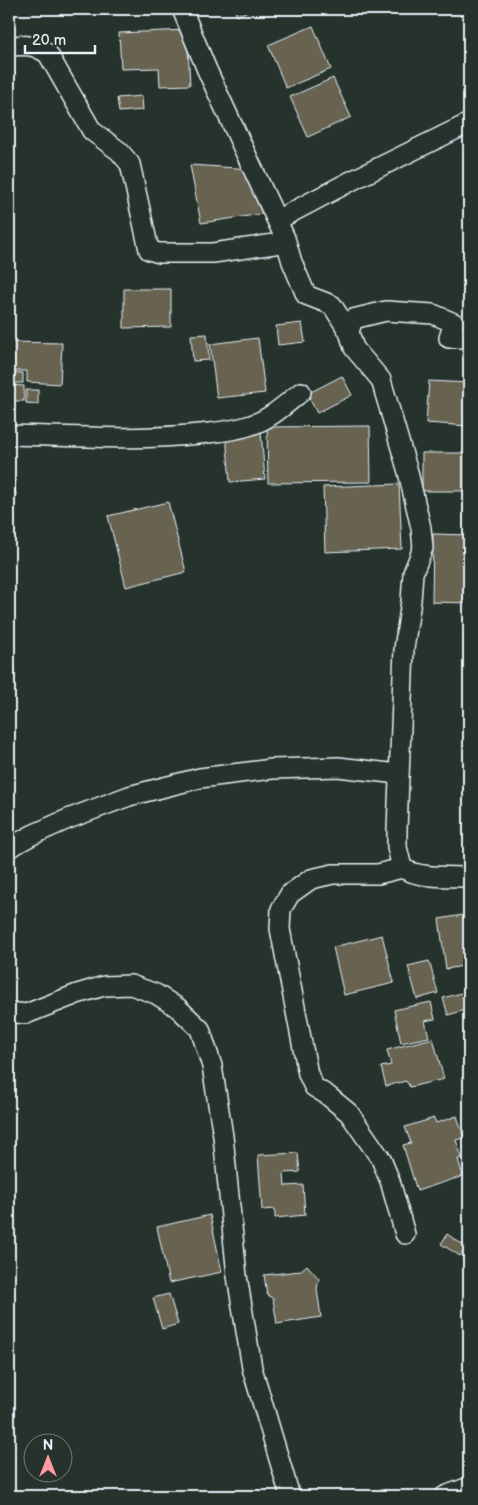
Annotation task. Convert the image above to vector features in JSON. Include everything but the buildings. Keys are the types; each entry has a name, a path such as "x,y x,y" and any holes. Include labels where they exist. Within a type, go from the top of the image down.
{"street":[{"path":"182,9 207,70 285,238 292,262 306,295 332,305 349,332 354,348 381,380 415,501 423,548 413,573 404,649 403,705 398,774 397,846 402,868"},
{"path":"9,46 25,45 37,47 48,54 92,131 119,151 130,164 149,250 159,253 213,253 281,244 285,238"},
{"path":"277,220 469,123"},
{"path":"349,332 353,319 386,311 433,314 454,323 449,338 469,338"},
{"path":"9,434 178,437 223,431 250,426 267,418 301,392"},
{"path":"9,848 32,835 68,819 130,796 200,778 272,769 338,768 398,774"},
{"path":"405,1234 390,1181 381,1158 349,1113 314,1087 308,1074 280,929 281,909 290,894 311,879 333,874 378,874 402,868 422,875 469,877"},
{"path":"9,1012 26,1014 77,994 104,986 131,985 156,994 178,1008 200,1029 212,1066 223,1136 237,1276 252,1368 290,1496"},
{"path":"445,1496 469,1487"}]}
